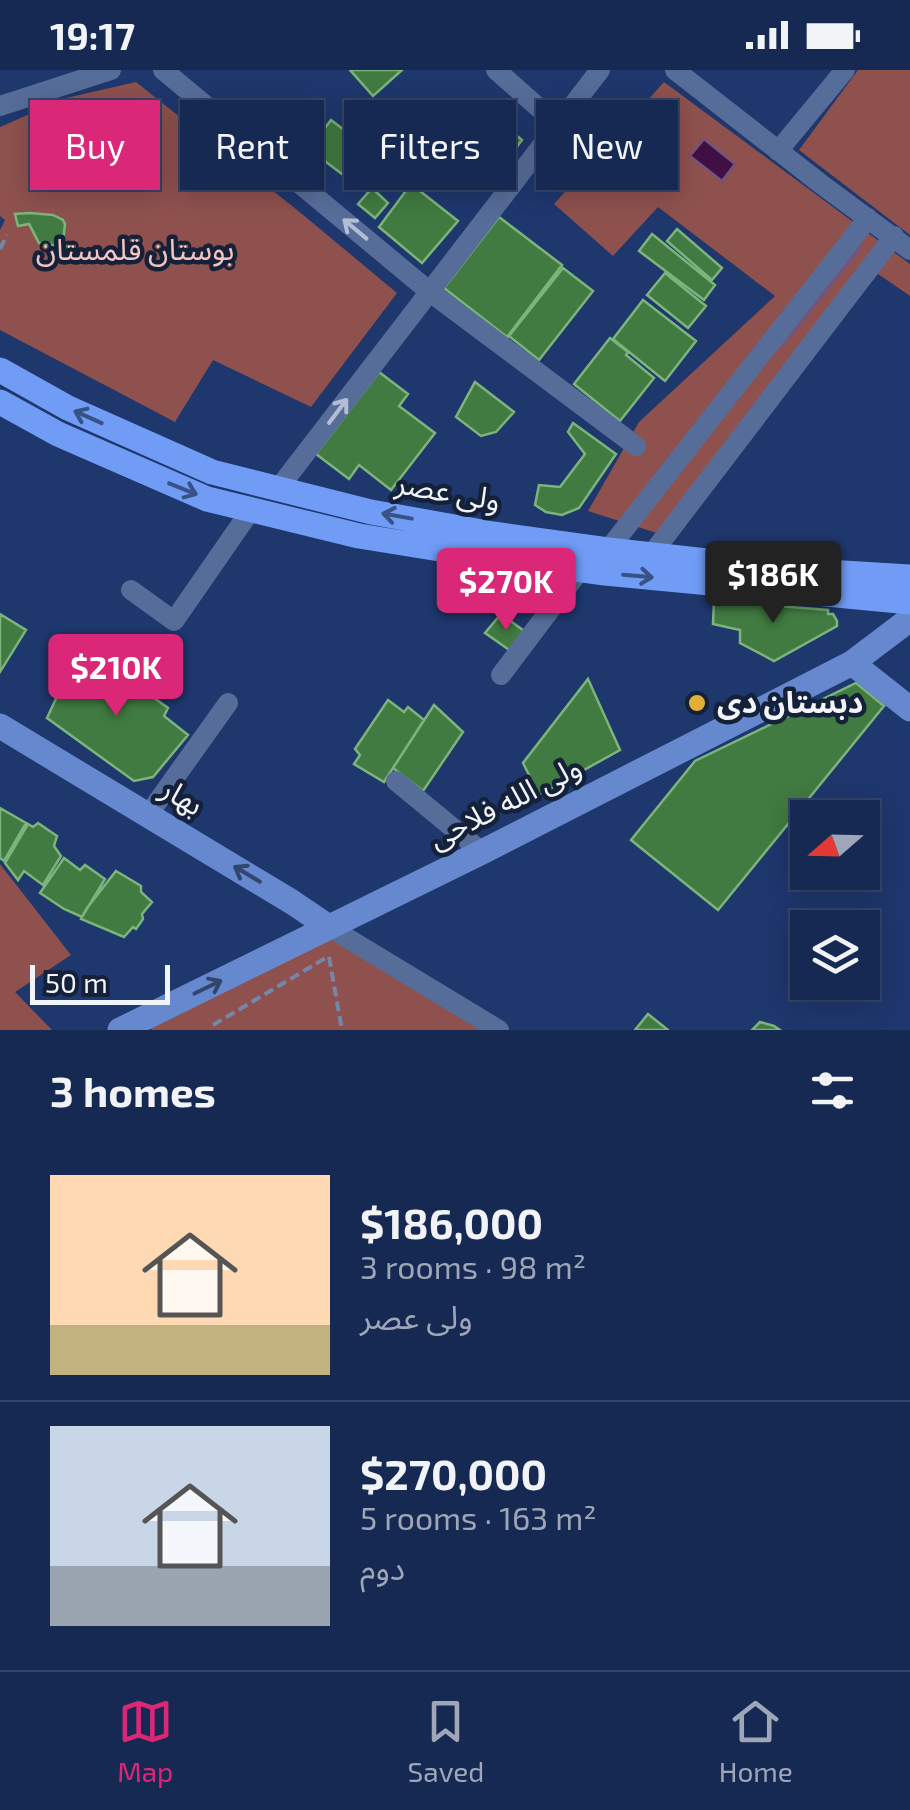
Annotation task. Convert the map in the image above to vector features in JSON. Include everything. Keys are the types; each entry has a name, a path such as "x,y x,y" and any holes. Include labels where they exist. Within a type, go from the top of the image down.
{"main road":[{"name":"ولی عصر","path":"0,370 68,408 212,472 278,489 493,534 778,569 910,577"},
{"name":"ولی عصر","path":"0,402 58,434 207,499 359,536 580,570 910,602"},
{"name":"ولی‌ الله فلاحی","path":"134,1027 852,663 910,620"},
{"path":"852,663 910,710"},
{"name":"بهار","path":"0,726 329,927"},
{"path":"286,948 292,902"}],"street":[{"path":"0,106 111,70"},
{"path":"496,70 536,105"},
{"path":"577,100 600,70"},
{"path":"652,554 902,243 675,70"},
{"path":"778,151 845,70"},
{"path":"178,73 430,292 636,446"},
{"path":"278,489 536,154"},
{"path":"608,550 868,218"},
{"path":"131,590 174,621 251,510"},
{"path":"502,675 580,570"},
{"path":"148,815 228,703"},
{"path":"396,781 482,852"},
{"path":"329,927 498,1030"}],"path":[{"path":"0,249 7,235"},
{"path":"213,1025 329,956 342,1030"}],"green space":[{"path":"858,70 910,70 910,235 799,150"},
{"name":"بوستان قلمستان","path":"136,82 159,100 61,100"},
{"path":"664,82 910,264 910,296 878,274 666,536 588,511 639,422 775,296 658,207 613,256 554,204 567,190 678,190 678,100 648,100"},
{"name":"بوستان قلمستان","path":"160,101 180,117 180,190 272,190 397,293 311,407 213,360 175,422 0,330 0,230 5,220 0,216 0,127 30,114 30,190 160,190"},
{"path":"0,864 71,955 15,992 52,1030 0,1030"},
{"path":"326,930 494,1030 152,1030 144,1018"}],"shaded area":[{"path":"704,139 735,164 722,181 690,156"}],"building":[{"path":"350,70 402,70 373,96"},
{"path":"331,120 344,130 344,176 324,160 324,129"},
{"path":"370,190 388,203 375,218 358,204"},
{"path":"407,190 419,190 458,221 422,263 379,227"},
{"path":"15,214 63,220 63,242 70,245 65,253 51,244 39,243 29,224 18,226"},
{"path":"499,217 562,265 507,337 444,288"},
{"path":"677,229 722,268 712,280 667,241"},
{"path":"652,234 715,285 704,300 639,251"},
{"path":"563,268 593,291 539,360 509,336"},
{"path":"665,273 706,306 688,328 647,295"},
{"path":"643,300 696,341 665,381 613,339"},
{"path":"610,338 654,378 620,421 574,384"},
{"path":"379,372 408,394 399,406 435,433 391,490 359,465 349,479 316,454"},
{"path":"475,382 514,412 496,432 481,436 456,417"},
{"path":"573,423 616,454 579,508 562,515 546,512 535,505 539,485 560,487 585,454 568,432"},
{"path":"714,601 828,610 837,626 774,661 740,643 740,630 713,624"},
{"path":"0,614 26,630 0,672"},
{"path":"501,614 527,633 512,652 485,633"},
{"path":"83,647 168,708 164,716 188,735 153,777 134,781 47,718 60,690 65,693 74,681 67,675"},
{"path":"588,679 620,750 539,795 523,763"},
{"path":"856,683 884,706 808,800 790,800 790,822 718,910 631,840 695,761"},
{"path":"388,700 404,712 408,707 424,720 384,782 354,764 360,755 355,749"},
{"path":"434,705 463,732 423,791 393,768"},
{"path":"0,808 26,823 4,861 0,858"},
{"path":"38,823 57,836 54,846 61,856 43,885 24,871 18,880 5,863 28,824 33,827"},
{"path":"64,858 80,870 85,865 105,879 82,917 40,893"},
{"path":"116,871 141,886 141,892 152,902 136,929 133,927 124,937 81,919"},
{"path":"648,1014 668,1030 635,1030"},
{"path":"760,1022 774,1026 780,1030 752,1030"}],"waterway":[{"path":"782,345 860,247"}],"place":[{"name":"دبستان دی","path":"697,703"}]}
